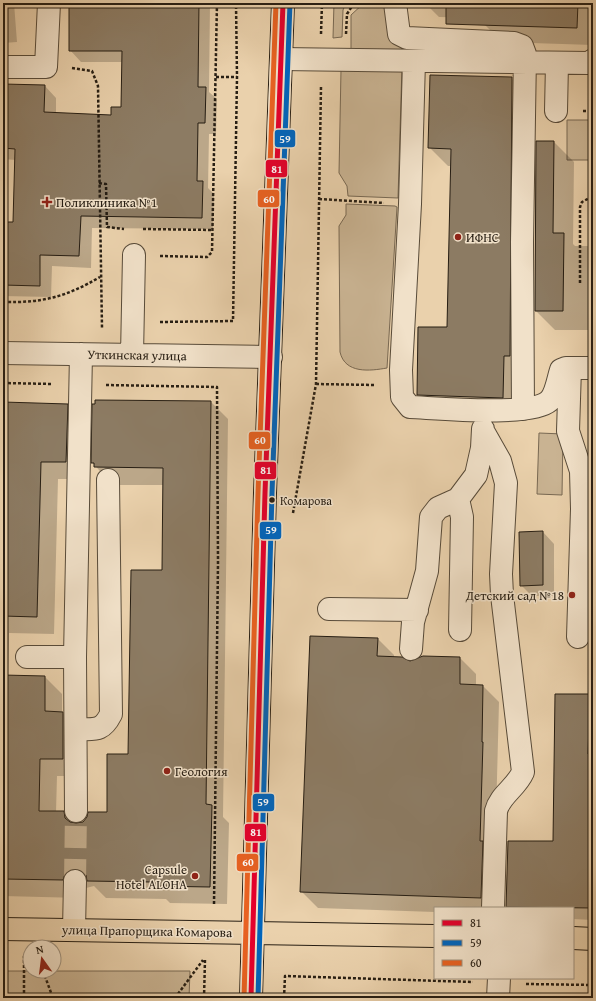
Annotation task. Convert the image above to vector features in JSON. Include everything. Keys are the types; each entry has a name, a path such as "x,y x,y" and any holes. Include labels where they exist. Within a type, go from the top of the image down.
{"main road":[{"path":"251,998 283,3"},
{"name":"улица Прапорщика Комарова","path":"3,929 434,936"},
{"path":"574,938 593,939"}],"street":[{"path":"3,67 46,67 49,3"},
{"path":"396,3 400,34 407,38 514,43 522,46 526,62 522,242 523,409"},
{"path":"281,59 589,64 593,60"},
{"path":"414,61 402,397 410,407 481,410 523,409 542,406 550,400 561,370 568,368 593,368"},
{"path":"556,111 557,63"},
{"path":"132,355 134,255"},
{"name":"Уткинская улица","path":"3,353 271,357"},
{"path":"76,811 77,729 75,657 81,354"},
{"path":"568,368 568,431 587,471 582,509 578,637"},
{"path":"411,649 412,630 427,571 430,517 438,508 458,499 476,475 482,448 483,431 481,410"},
{"path":"483,431 500,461 506,483 501,574 502,595 523,772 518,782 499,802 496,811 493,907"},
{"path":"77,729 98,729 106,724 111,714 108,480"},
{"path":"458,499 462,517 460,630"},
{"path":"330,609 417,610"},
{"path":"27,657 75,657"},
{"path":"74,930 75,881"}],"path":[{"path":"134,255 207,257 212,252 217,3"},
{"path":"132,323 233,322 237,77 236,3"},
{"path":"293,521 316,384 322,3"},
{"path":"46,67 85,69 92,71 96,77 98,86 100,277 103,354"},
{"path":"216,77 237,77"},
{"path":"99,183 106,184 107,227 125,229"},
{"path":"580,283 580,207 582,202 593,196"},
{"path":"319,199 410,204"},
{"path":"141,229 213,230"},
{"path":"3,302 28,303 46,301 71,293 100,277"},
{"path":"3,382 217,387 215,901 205,958 204,998"},
{"path":"316,384 378,385"},
{"path":"175,998 205,958"},
{"path":"284,998 285,976 499,986 593,985"},
{"path":"24,979 24,998"},
{"path":"46,979 53,998"}],"shaded area":[{"path":"334,3 346,3 343,10 342,37 333,38"},
{"path":"364,3 391,3 410,43 409,55 351,54 351,15"},
{"path":"402,66 398,198 348,196 347,186 339,173 341,70"},
{"path":"567,120 593,120 593,160 567,160"},
{"path":"346,204 397,207 387,368 366,370 353,368 347,364 340,352 339,226 346,215"},
{"path":"539,433 563,434 562,495 537,494"},
{"path":"3,971 22,971 22,979 62,979 62,971 190,971 189,998 3,998"}],"building":[{"path":"69,3 199,3 198,87 206,87 205,123 198,123 197,181 203,181 202,218 81,216 79,256 40,255 40,286 3,285 3,222 13,222 15,149 3,148 3,84 45,85 44,112 111,115 111,107 121,107 122,51 69,51"},
{"path":"446,3 578,3 577,28 446,24"},
{"path":"430,75 512,77 510,356 504,356 503,398 417,395 418,327 447,327 451,149 428,148"},
{"path":"536,141 554,141 553,233 564,233 563,311 535,311"},
{"path":"95,400 211,401 206,804 212,805 210,887 152,886 152,882 87,881 86,875 82,871 76,869 69,870 65,874 63,880 3,879 3,675 45,676 45,711 63,712 63,759 40,759 39,811 64,811 65,818 70,822 76,823 83,822 87,817 88,812 107,812 107,754 128,754 131,570 162,570 163,468 94,467 94,463 91,463 92,404 95,404"},
{"path":"3,402 68,404 66,462 41,462 37,617 3,616"},
{"path":"543,531 543,585 520,586 519,532"},
{"path":"310,636 378,638 377,656 402,657 410,661 423,656 460,657 460,684 483,685 480,841 483,841 481,898 300,892"},
{"path":"555,694 590,694 588,754 593,755 593,908 506,907 508,841 553,841"}],"tunnel":[{"path":"75,881 76,811"}],"transit line":[{"name":"60","path":"244,998 258,493 276,3"},
{"name":"81","path":"251,998 265,493 283,3"},
{"name":"59","path":"258,998 272,493 290,3"}],"place":[{"name":"Поликлиника №1","path":"47,202"},
{"name":"ИФНС","path":"458,237"},
{"name":"Комарова","path":"272,500"},
{"name":"Детский сад №18","path":"572,595"},
{"name":"Геология","path":"167,771"},
{"name":"Capsule Hotel ALOHA","path":"195,876"}]}
